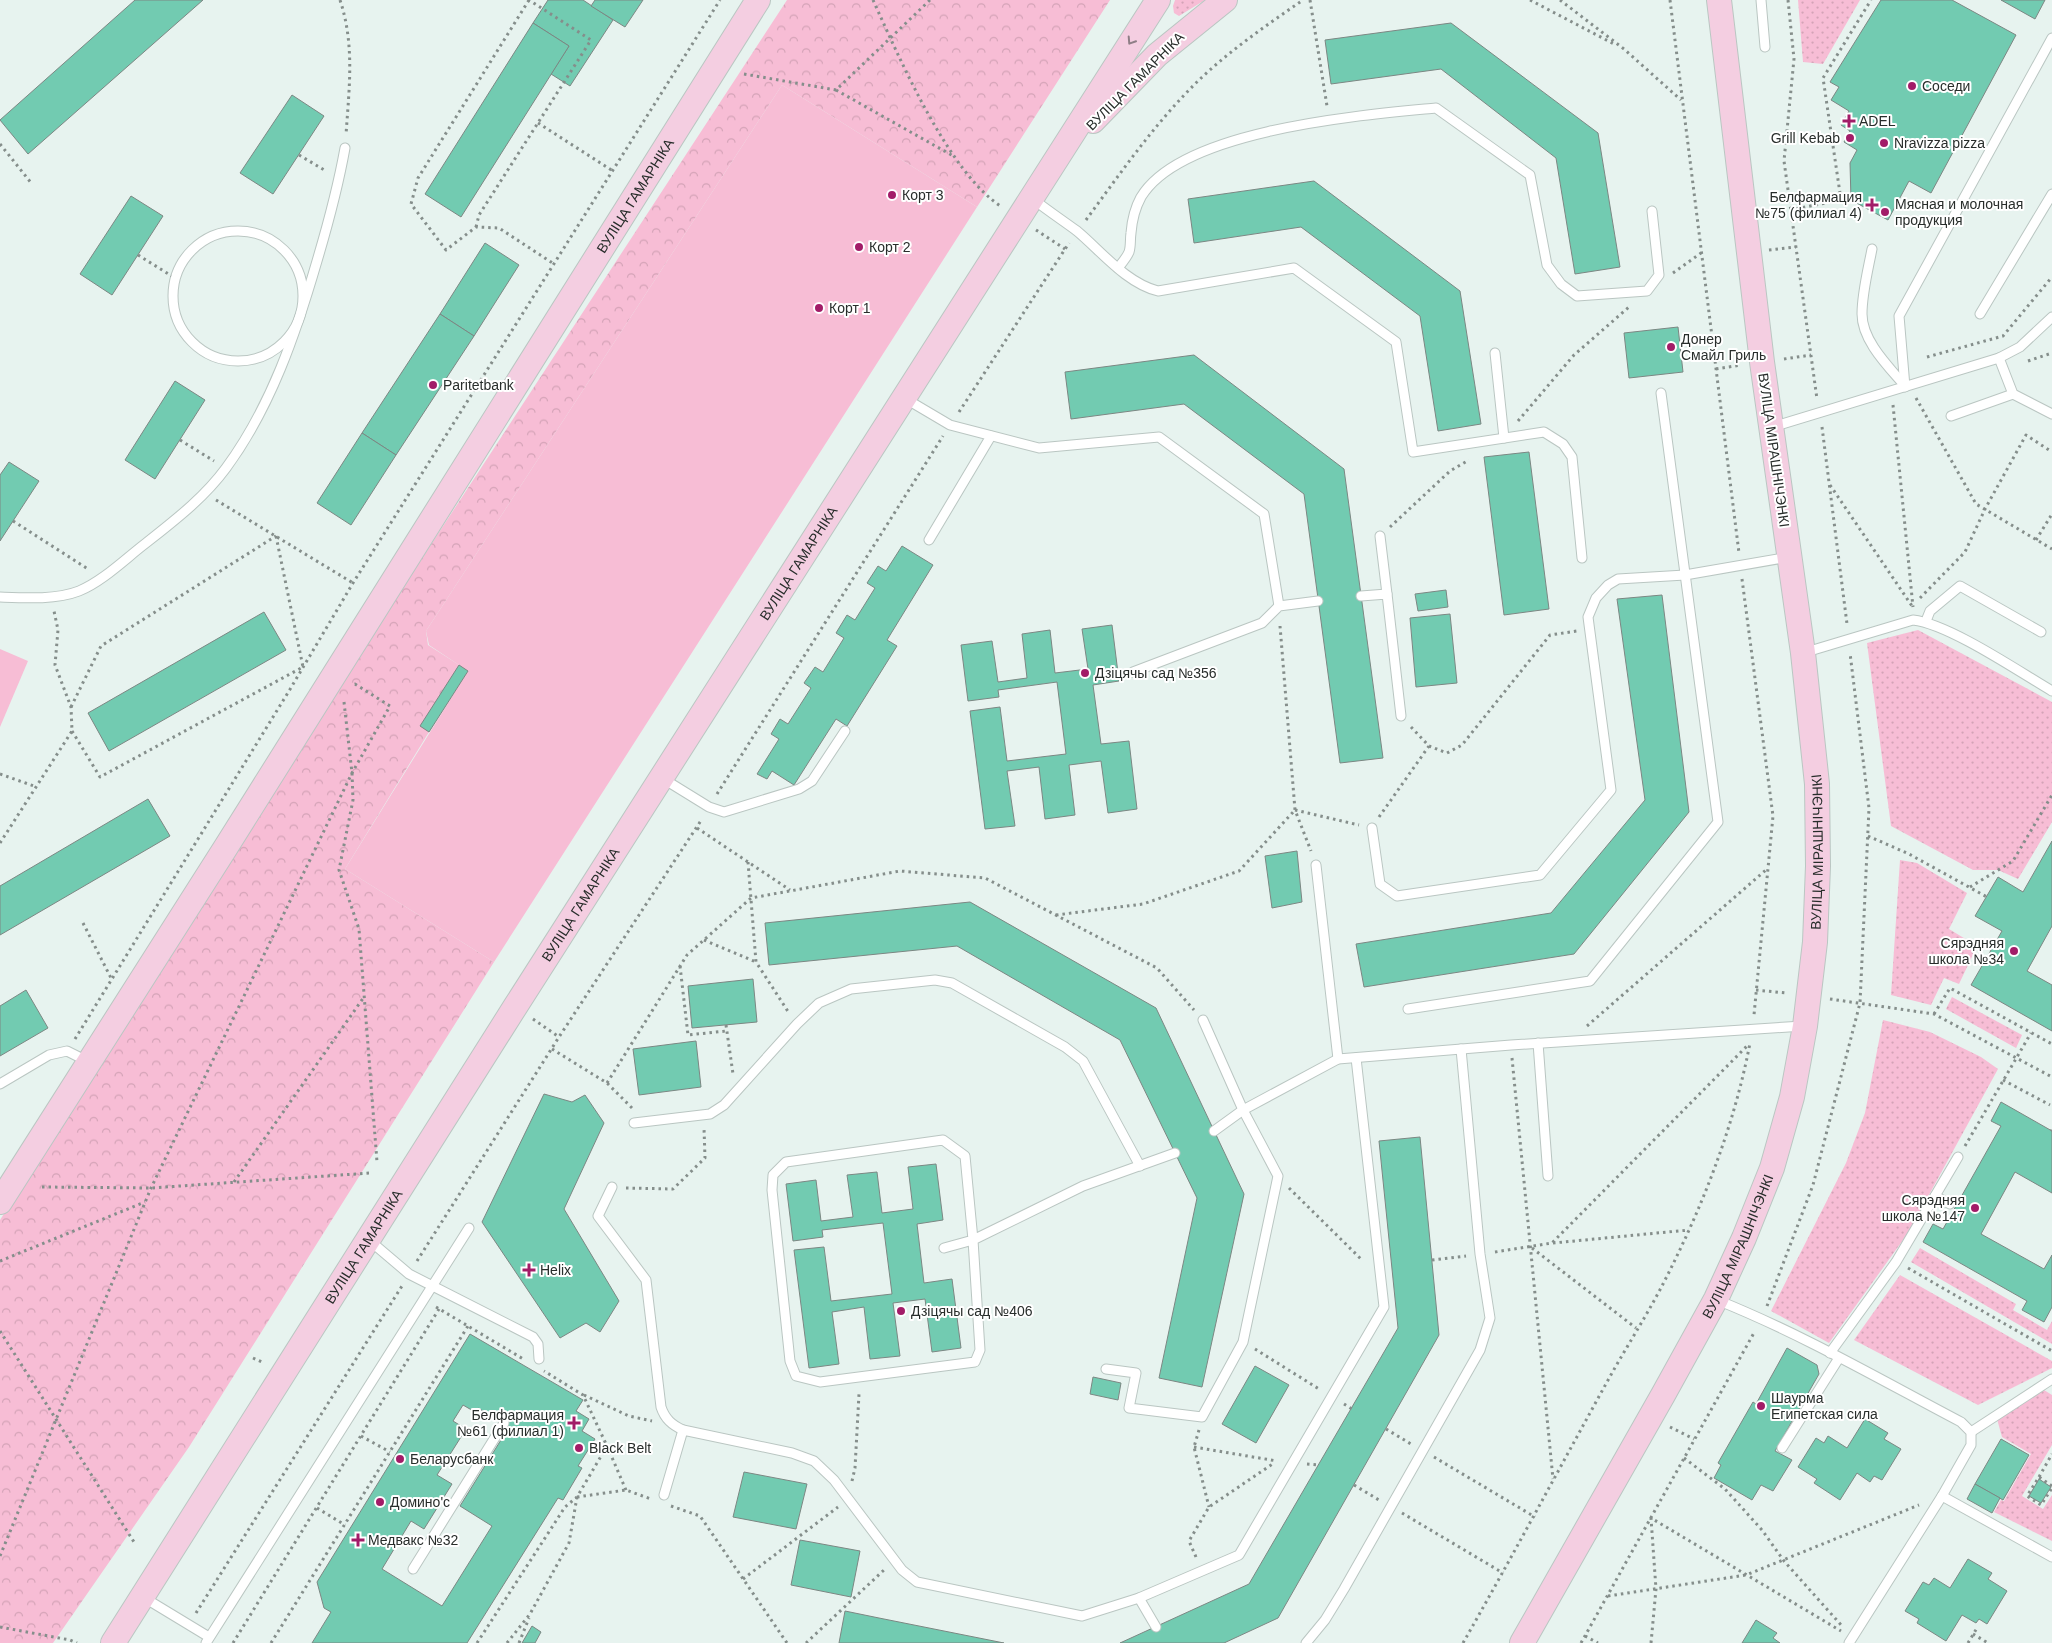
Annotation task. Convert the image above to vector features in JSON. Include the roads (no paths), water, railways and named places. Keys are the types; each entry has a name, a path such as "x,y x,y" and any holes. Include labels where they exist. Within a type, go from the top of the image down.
{"main road":[{"name":"ВУЛІЦА ГАМАРНІКА","path":"2,1194 90,1062 758,0"},
{"name":"ВУЛІЦА ГАМАРНІКА","path":"113,1643 515,1007 1158,0"},
{"name":"ВУЛІЦА ГАМАРНІКА","path":"1050,168 1157,55 1225,0"},
{"name":"ВУЛІЦА МІРАШНІЧЭНКІ","path":"1522,1643 1651,1418 1716,1299 1744,1238 1772,1168 1792,1097 1805,1026 1815,942 1818,866 1817,784 1803,653 1762,362 1718,0"}],"lane":[{"path":"1761,0 1765,47"},
{"path":"1905,387 1899,316 2052,38"},
{"path":"1118,268 1129,252 1134,213 1142,196 1153,183 1170,170 1220,144 1329,119 1436,108 1452,119 1530,176 1547,265 1561,284 1577,296 1647,291 1659,274 1652,211"},
{"path":"0,597 66,595 80,590 101,577 177,519 226,469 263,406 301,316 340,180 345,148"},
{"path":"1980,314 2052,194"},
{"path":"1030,198 1077,232 1118,268 1148,288 1158,290 1294,268 1396,342 1413,452 1544,432 1563,444 1572,456 1582,558"},
{"path":"236,231 256,234 275,242 290,257 299,275 302,295 301,316 290,333 276,348 259,357 239,361 219,358 201,350 186,336 179,324 172,298 175,278 184,259 198,244 210,238 236,231"},
{"path":"1872,249 1862,315 1866,332 1877,351 1905,387"},
{"path":"1772,427 1999,358 2020,347 2052,317"},
{"path":"1495,353 1504,438"},
{"path":"1999,358 2013,394 2052,414"},
{"path":"1408,1009 1590,981 1718,822 1661,393"},
{"path":"1951,416 2013,394"},
{"path":"904,398 950,425 1039,448 1159,437 1264,514 1279,606"},
{"path":"929,540 991,436"},
{"path":"1380,536 1401,716"},
{"path":"1372,828 1380,884 1397,896 1540,875 1611,790 1588,617 1596,598 1608,585 1618,580 1685,575 1790,557"},
{"path":"1926,621 1930,610 1960,586 2041,632"},
{"path":"1361,596 1387,594"},
{"path":"1133,672 1262,624 1279,606 1318,601"},
{"path":"1803,653 1849,641 1913,620 1926,621 1955,635 2052,691"},
{"path":"662,778 709,808 724,812 798,789 812,781 845,731"},
{"path":"1316,865 1338,1059"},
{"path":"634,1123 710,1114 724,1105 797,1024 819,1003 851,989 935,980 952,983 1065,1047 1082,1061 1140,1166"},
{"path":"1106,1369 1136,1374 1129,1408 1202,1418 1244,1342 1278,1176 1243,1110 1203,1020"},
{"path":"1214,1131 1243,1110 1338,1059 1511,1044 1805,1026"},
{"path":"1538,1043 1548,1176"},
{"path":"1306,1643 1325,1620 1480,1350 1490,1318 1480,1254 1461,1049"},
{"path":"0,1084 49,1055 67,1051 90,1062"},
{"path":"612,1187 598,1216 646,1280 660,1407 664,1417 674,1426 684,1430 792,1453 814,1461 834,1480 894,1561 917,1582 1082,1616 1139,1598 1239,1554 1384,1307 1356,1058"},
{"path":"943,1140 965,1156 973,1240 980,1350 975,1362 820,1382 796,1376 790,1360 772,1190 773,1175 786,1162 943,1140"},
{"path":"944,1248 973,1240 1083,1186 1175,1152"},
{"path":"1830,1353 1896,1262 1958,1157"},
{"path":"1935,1196 1950,1204"},
{"path":"142,1596 208,1640 469,1228"},
{"path":"368,1240 409,1274 533,1337 538,1344 539,1359"},
{"path":"1716,1299 1762,1318 1830,1353 1961,1422 1971,1432 1971,1445 1942,1496 1851,1640 1861,1643"},
{"path":"1782,1448 1839,1358"},
{"path":"1971,1432 2052,1379"},
{"path":"413,1569 504,1423"},
{"path":"664,1499 684,1430"},
{"path":"1942,1496 2052,1557"},
{"path":"1139,1598 1156,1627"}],"place":[{"name":"Соседи","path":"1912,86"},
{"name":"ADEL","path":"1849,121"},
{"name":"Grill Kebab","path":"1850,138"},
{"name":"Nravizza pizza","path":"1884,143"},
{"name":"Корт 3","path":"892,195"},
{"name":"Белфармация №75 (филиал 4)","path":"1872,205"},
{"name":"Мясная и молочная продукция","path":"1885,212"},
{"name":"Корт 2","path":"859,247"},
{"name":"Корт 1","path":"819,308"},
{"name":"Донер Смайл Гриль","path":"1671,347"},
{"name":"Paritetbank","path":"433,385"},
{"name":"Дзіцячы сад №356","path":"1085,673"},
{"name":"Сярэдняя школа №34","path":"2014,951"},
{"name":"Сярэдняя школа №147","path":"1975,1208"},
{"name":"Helix","path":"529,1270"},
{"name":"Дзіцячы сад №406","path":"901,1311"},
{"name":"Шаурма Египетская сила","path":"1761,1406"},
{"name":"Белфармация №61 (филиал 1)","path":"574,1423"},
{"name":"Black Belt","path":"579,1448"},
{"name":"Беларусбанк","path":"400,1459"},
{"name":"Домино'c","path":"380,1502"},
{"name":"Медвакс №32","path":"358,1540"}]}
